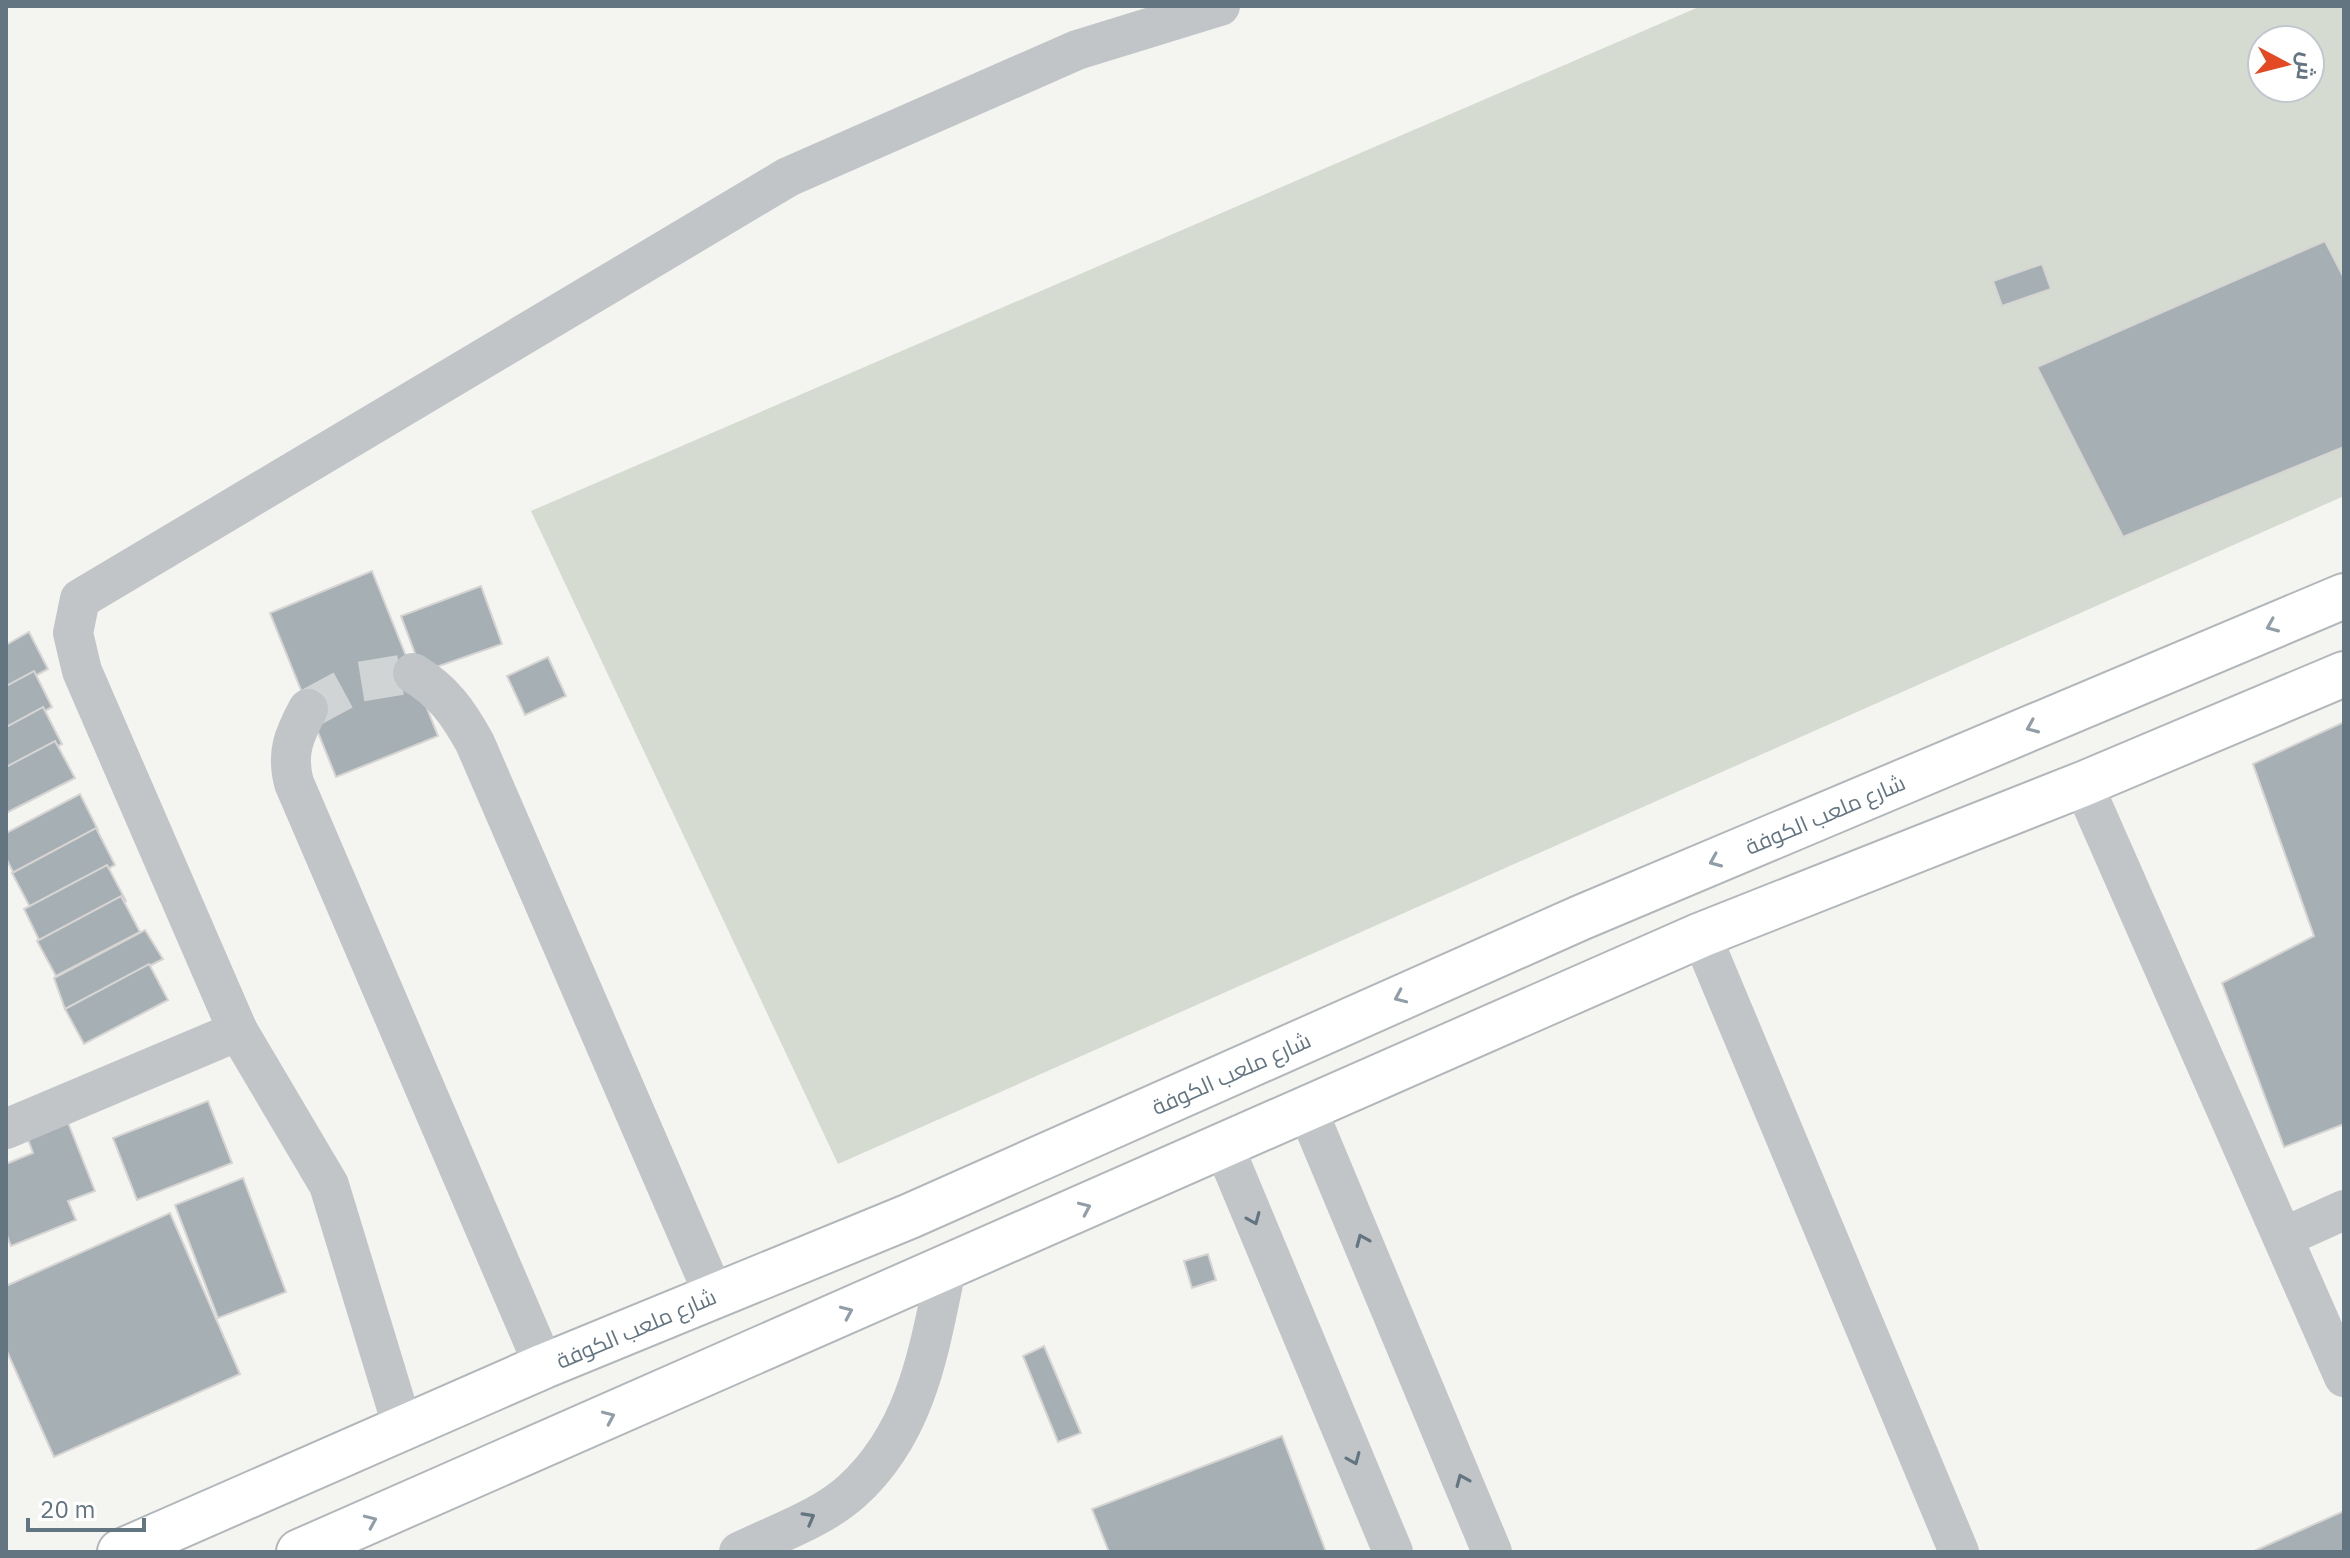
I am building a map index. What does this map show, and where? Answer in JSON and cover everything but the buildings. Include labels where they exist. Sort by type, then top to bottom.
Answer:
[{"type":"main road","name":"شارع ملعب الكوفة","points":[[120,1552],[544,1366],[910,1216],[1580,918],[2344,596]]},
{"type":"main road","points":[[299,1552],[1701,935],[2083,784],[2344,674]]},
{"type":"main road","points":[[1580,918],[1575,942],[1578,955],[1596,973],[1608,976]]},
{"type":"main road","points":[[1461,970],[1484,981],[1492,992],[1496,1004],[1489,1029]]},
{"type":"street","points":[[403,1428],[329,1185],[238,1031],[82,671],[73,633],[80,599],[788,177],[1077,50],[1220,6]]},
{"type":"street","points":[[413,673],[432,684],[453,704],[475,743],[714,1295]]},
{"type":"street","points":[[308,709],[292,738],[290,755],[294,783],[544,1366]]},
{"type":"street","points":[[2083,784],[2344,1377]]},
{"type":"street","points":[[1701,935],[1959,1552]]},
{"type":"street","points":[[6,1129],[238,1031]]},
{"type":"street","points":[[1307,1109],[1492,1552]]},
{"type":"street","points":[[1224,1147],[1393,1552]]},
{"type":"street","points":[[2284,1237],[2344,1210]]},
{"type":"street","points":[[739,1552],[809,1520],[840,1499],[885,1455],[915,1400],[926,1364],[946,1269]]},
{"type":"shaded area","points":[[1701,6],[2344,6],[2344,496],[838,1164],[531,511]]},
{"type":"tunnel","points":[[308,709],[358,682],[413,673]]}]
